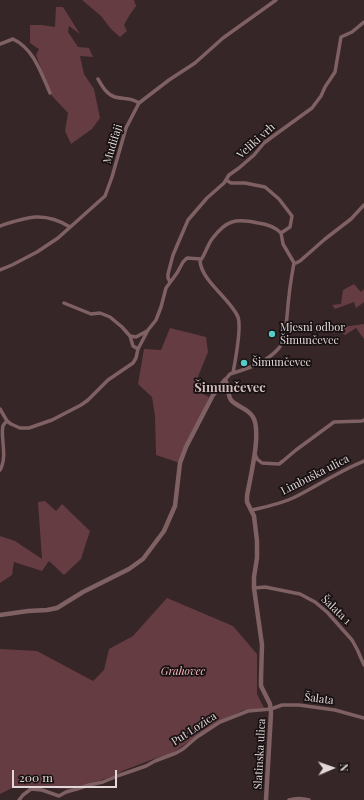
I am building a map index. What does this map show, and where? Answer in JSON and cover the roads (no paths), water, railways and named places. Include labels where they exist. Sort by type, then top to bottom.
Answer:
[{"type":"street","points":[[98,79],[103,88],[114,97],[133,99],[139,103],[169,80],[195,63],[223,38],[276,0]]},
{"type":"street","name":"Veliki vrh","points":[[170,282],[168,274],[173,255],[186,223],[206,198],[226,180],[229,175],[240,168],[268,140],[312,108],[335,72],[341,37],[352,32],[364,22]]},
{"type":"street","points":[[0,44],[13,39],[20,42],[36,61],[50,93]]},
{"type":"street","name":"Mudifaji","points":[[0,270],[36,252],[58,238],[105,196],[126,128],[139,103]]},
{"type":"street","points":[[226,180],[231,183],[245,183],[265,187],[280,199],[292,216],[290,227],[281,233]]},
{"type":"street","points":[[294,262],[296,263],[300,261],[324,239],[351,219],[364,205]]},
{"type":"street","points":[[0,226],[24,218],[38,216],[52,218],[70,227]]},
{"type":"street","points":[[0,615],[28,610],[47,610],[57,608],[83,592],[129,569],[143,559],[164,531],[175,506],[180,463],[186,447],[213,395],[230,374],[233,373],[258,364],[272,354],[281,344],[284,337],[294,262],[282,244],[281,233],[271,225],[245,220],[231,222],[223,228],[212,240],[200,261],[200,266],[206,276],[232,308],[238,318],[236,354],[233,373]]},
{"type":"street","points":[[0,409],[7,421],[11,424],[20,428],[29,428],[52,420],[88,400],[108,380],[133,364],[138,349],[148,330],[156,320],[161,307],[164,292],[170,282],[187,258],[201,259]]},
{"type":"street","points":[[64,303],[91,314],[100,313],[110,317],[130,336],[133,346],[138,349]]},
{"type":"street","points":[[130,336],[136,337],[148,330]]},
{"type":"street","points":[[225,380],[228,393],[232,401],[249,412],[253,417],[255,424],[255,454],[247,502],[254,516],[257,541],[254,588],[262,645],[261,679],[262,686],[271,709]]},
{"type":"street","points":[[252,470],[254,467],[262,464],[279,464],[334,422],[364,420]]},
{"type":"street","points":[[0,470],[3,465],[2,428],[7,421]]},
{"type":"street","points":[[255,454],[257,459],[262,464]]},
{"type":"street","name":"Limbuška ulica","points":[[252,510],[292,498],[331,476],[364,461]]},
{"type":"street","name":"Šalata 1","points":[[254,588],[265,587],[300,594],[315,602],[327,612],[352,640],[358,649],[364,665]]},
{"type":"street","name":"Šalata","points":[[271,709],[282,705],[299,705],[335,710],[364,718]]},
{"type":"street","name":"Put Lozica","points":[[58,796],[82,787],[103,782],[176,753],[220,722],[244,712],[271,709]]},
{"type":"street","name":"Slatinska ulica","points":[[266,800],[271,709]]},
{"type":"street","points":[[19,800],[31,789],[42,790],[58,796],[62,800]]},
{"type":"street","points":[[289,800],[309,800]]},
{"type":"place","name":"Mjesni odbor Šimunčevec","points":[[272,334]]},
{"type":"place","name":"Šimunčevec","points":[[244,363]]},
{"type":"district","name":"Šimunčevec","points":[[230,388]]},
{"type":"park label","name":"Grahovec","points":[[183,672]]}]
